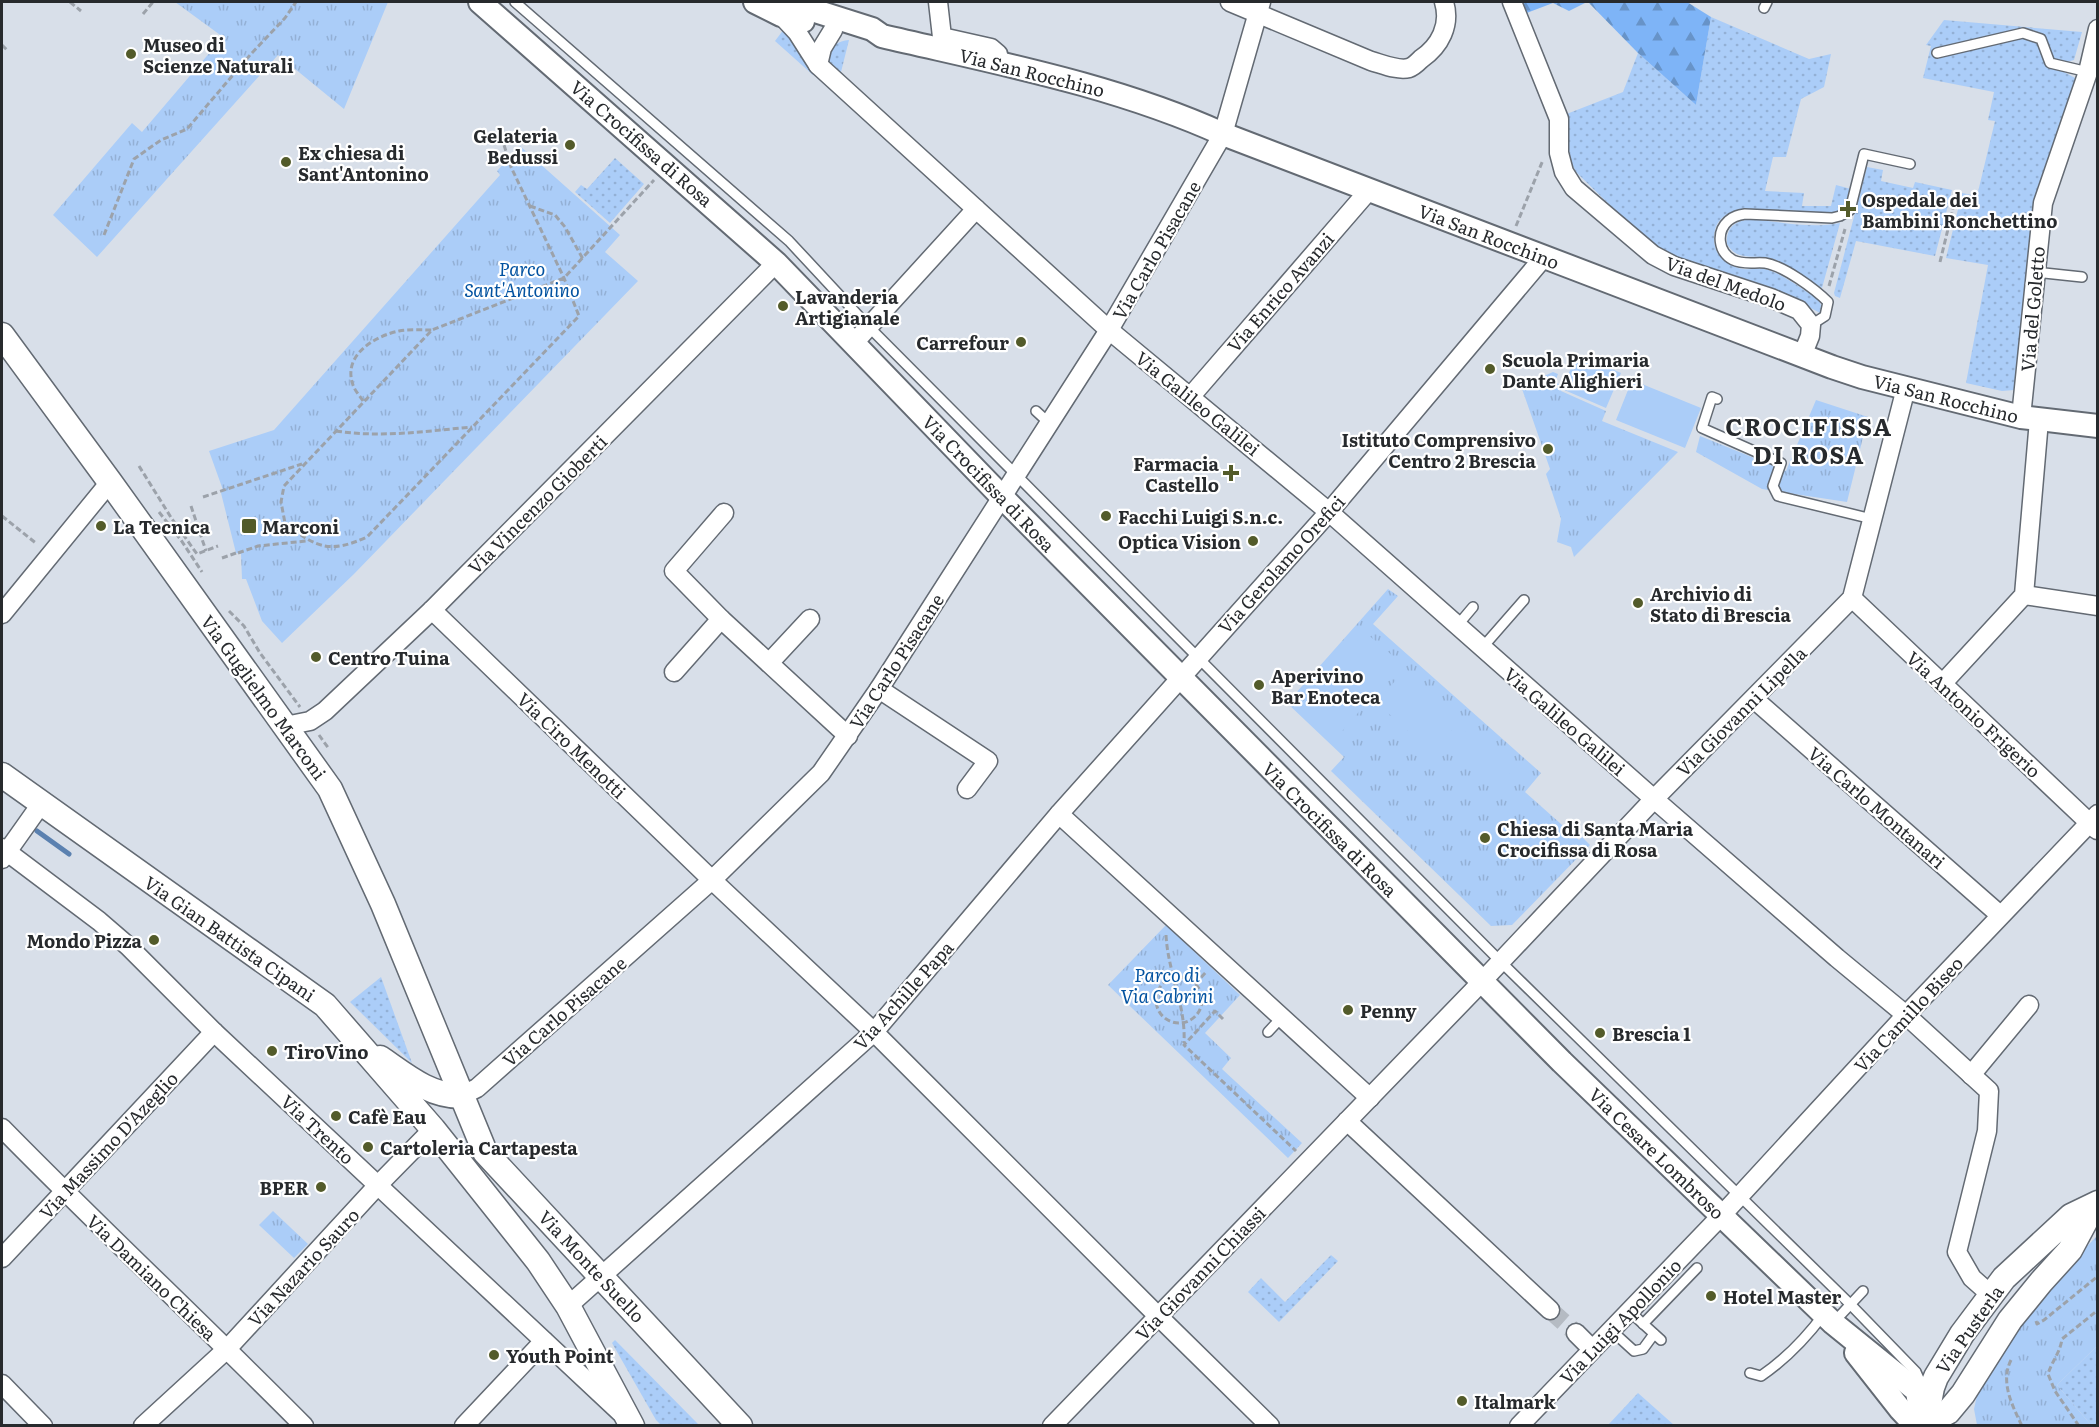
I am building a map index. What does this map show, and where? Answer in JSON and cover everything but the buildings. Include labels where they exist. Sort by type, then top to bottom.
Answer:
[{"type":"main road","name":"Via Guglielmo Marconi","points":[[2,336],[110,482],[330,789],[383,904],[461,1096]]},
{"type":"main road","name":"Via Gian Battista Cipani","points":[[2,775],[325,1005],[433,1130]]},
{"type":"main road","points":[[356,1041],[423,1087],[448,1096],[461,1096]]},
{"type":"main road","name":"Via Monte Suello","points":[[461,1096],[485,1152],[740,1425]]},
{"type":"main road","points":[[433,1130],[441,1126],[485,1152]]},
{"type":"main road","name":"Via Monte Suello","points":[[433,1130],[538,1261],[583,1333]]},
{"type":"main road","name":"Via Pusterla","points":[[1931,1419],[1931,1387],[1942,1366],[1990,1294],[2004,1278],[2071,1216],[2095,1205]]},
{"type":"main road","name":"Via Pusterla","points":[[1931,1419],[1962,1394],[2010,1320],[2070,1250],[2095,1205]]},
{"type":"main road","name":"Via Trento","points":[[583,1333],[629,1422]]},
{"type":"street","name":"Via Crocifissa di Rosa","points":[[480,2],[667,165],[688,191],[776,263],[1002,497],[1481,982]]},
{"type":"street","name":"Via San Rocchino","points":[[755,2],[872,29],[882,36],[1102,90],[1184,116],[1223,134],[1862,377],[2030,418],[2097,426]]},
{"type":"street","points":[[939,2],[942,38],[991,48],[998,54],[996,63]]},
{"type":"street","points":[[1230,2],[1259,7],[1371,61],[1392,67],[1409,68],[1433,51],[1444,31],[1447,9],[1444,2]]},
{"type":"street","name":"Via del Medolo","points":[[1512,2],[1559,119],[1558,153],[1564,172],[1574,189],[1653,255],[1674,266],[1790,306],[1799,310],[1811,325]]},
{"type":"street","name":"Via Carlo Pisacane","points":[[461,1096],[477,1088],[712,880],[821,773],[879,689],[1002,497],[1016,474],[1043,417],[1109,330],[1223,134],[1259,7]]},
{"type":"street","name":"Via San Rocchino","points":[[784,8],[833,30],[869,38],[882,36]]},
{"type":"street","name":"Via Galileo Galilei","points":[[784,8],[818,65],[976,209],[1007,244],[1329,512],[1654,799],[1906,1015],[1989,1092],[1987,1131],[1957,1252],[1972,1278],[1990,1294]]},
{"type":"street","name":"Via del Goletto","points":[[2024,595],[2035,272],[2043,203],[2093,72],[2097,29]]},
{"type":"street","points":[[818,65],[822,48],[833,30]]},
{"type":"street","name":"Via Enrico Avanzi","points":[[1191,396],[1370,189]]},
{"type":"street","points":[[853,344],[976,209]]},
{"type":"street","name":"Via Gerolamo Orefici","points":[[1180,677],[1329,512],[1544,257]]},
{"type":"street","name":"Via Vincenzo Gioberti","points":[[285,726],[310,721],[325,711],[432,610],[776,263]]},
{"type":"street","points":[[1802,356],[1810,336],[1811,325]]},
{"type":"street","name":"Via Giovanni Lipella","points":[[1481,982],[1654,799],[1852,598],[1906,388]]},
{"type":"street","points":[[2,614],[110,482]]},
{"type":"street","points":[[724,513],[674,571],[720,619],[848,736]]},
{"type":"street","points":[[1942,684],[2024,595],[2097,606]]},
{"type":"street","name":"Via Antonio Frigerio","points":[[1852,598],[1942,684],[2095,823]]},
{"type":"street","name":"Via Ciro Menotti","points":[[432,610],[712,880],[874,1032],[1270,1425]]},
{"type":"street","points":[[674,672],[720,619]]},
{"type":"street","points":[[769,663],[810,620]]},
{"type":"street","name":"Via Achille Papa","points":[[568,1306],[874,1032],[1059,814],[1180,677]]},
{"type":"street","points":[[879,689],[988,761],[968,789]]},
{"type":"street","name":"Via Carlo Montanari","points":[[1754,699],[2000,915]]},
{"type":"street","points":[[3,853],[41,804]]},
{"type":"street","points":[[1059,814],[1370,1098]]},
{"type":"street","name":"Via Camillo Biseo","points":[[1721,1216],[2000,915],[2095,823]]},
{"type":"street","name":"Via Trento","points":[[3,853],[99,921],[128,946],[214,1032],[629,1422]]},
{"type":"street","name":"Via Giovanni Chiassi","points":[[1052,1425],[1481,982]]},
{"type":"street","name":"Via Cesare Lombroso","points":[[1481,982],[1829,1319],[1900,1408],[1931,1419]]},
{"type":"street","points":[[1971,1075],[2029,1005]]},
{"type":"street","name":"Via Massimo D'Azeglio","points":[[2,1258],[214,1032]]},
{"type":"street","points":[[1347,1121],[1550,1310]]},
{"type":"street","name":"Via Damiano Chiesa","points":[[2,1128],[304,1425]]},
{"type":"street","name":"Via Nazario Sauro","points":[[143,1425],[228,1349],[378,1185],[433,1130]]},
{"type":"street","name":"Via Luigi Apollonio","points":[[1519,1425],[1721,1216]]},
{"type":"street","points":[[1576,1334],[1592,1349]]},
{"type":"street","points":[[464,1425],[544,1341]]},
{"type":"street","points":[[2,1384],[43,1425]]},
{"type":"lane","points":[[515,2],[789,241],[869,327],[1197,658],[1916,1372],[1931,1419]]},
{"type":"lane","points":[[1937,53],[2023,33],[2041,39],[2050,63],[2093,72]]},
{"type":"lane","points":[[1837,309],[1817,291],[1775,266],[1733,260],[1721,247],[1720,238],[1726,222],[1745,214],[1832,218],[1840,216],[1850,210],[1864,154],[1910,164]]},
{"type":"lane","points":[[2035,272],[2082,277]]},
{"type":"lane","points":[[1811,325],[1825,316],[1828,302]]},
{"type":"lane","points":[[1717,399],[1712,397],[1702,428],[1781,463],[1773,486],[1778,496],[1872,519]]},
{"type":"lane","points":[[1482,648],[1524,600]]},
{"type":"lane","points":[[1456,626],[1473,607]]},
{"type":"lane","points":[[1268,1032],[1282,1017]]},
{"type":"lane","points":[[1643,1324],[1697,1268]]},
{"type":"lane","points":[[1750,1373],[1761,1376],[1780,1363],[1811,1332],[1850,1304],[1863,1291]]},
{"type":"lane","points":[[1611,1330],[1634,1351],[1642,1349],[1658,1337],[1629,1311]]},
{"type":"path","points":[[70,2],[81,11]]},
{"type":"path","points":[[143,14],[153,2]]},
{"type":"path","points":[[104,235],[134,159],[160,140],[187,129],[285,18],[296,2]]},
{"type":"path","points":[[2,45],[7,50]]},
{"type":"path","points":[[432,330],[284,486],[281,502],[285,523],[308,540],[324,546],[346,546],[367,537],[579,316],[564,278],[511,168],[504,145]]},
{"type":"path","points":[[1509,244],[1547,150]]},
{"type":"path","points":[[363,402],[352,384],[352,369],[359,352],[370,341],[401,330],[432,330],[564,278],[667,165]]},
{"type":"path","points":[[1940,262],[1957,192]]},
{"type":"path","points":[[530,206],[555,214],[583,259]]},
{"type":"path","points":[[1828,302],[1828,290],[1850,210]]},
{"type":"path","points":[[336,431],[352,434],[396,434],[474,426]]},
{"type":"path","points":[[203,497],[304,463]]},
{"type":"path","points":[[140,466],[172,519],[197,554],[218,546]]},
{"type":"path","points":[[191,506],[206,551]]},
{"type":"path","points":[[2,516],[50,555]]},
{"type":"path","points":[[222,558],[258,546],[308,540]]},
{"type":"path","points":[[1167,912],[1168,958],[1185,1022],[1184,1045],[1308,1162]]},
{"type":"path","points":[[1173,978],[1189,979],[1200,990],[1202,998],[1198,1013],[1185,1022],[1170,1021],[1164,1018],[1157,1006],[1157,993],[1173,978]]},
{"type":"path","points":[[1184,1045],[1215,1011],[1223,1019]]},
{"type":"path","points":[[2030,1330],[2097,1276]]},
{"type":"path","points":[[2079,1425],[2055,1391],[2048,1374],[2052,1360],[2060,1352],[2062,1340],[2097,1310]]},
{"type":"path","points":[[2036,1315],[2037,1324]]},
{"type":"path","points":[[2013,1355],[2005,1376],[2012,1406],[2022,1425]]},
{"type":"green space","points":[[175,2],[388,2],[344,109],[278,55],[97,257],[53,215],[132,123],[142,132],[223,37]]},
{"type":"green space","points":[[1517,2],[1587,2],[1569,11],[1553,3],[1521,15]]},
{"type":"green space","points":[[1588,2],[1687,2],[1711,17],[1696,105],[1638,53]]},
{"type":"green space","points":[[1711,17],[1809,59],[1831,54],[1824,87],[1801,99],[1786,157],[1773,157],[1765,191],[1804,193],[1802,206],[1831,206],[1836,185],[1851,189],[1844,209],[1823,214],[1809,214],[1743,209],[1729,213],[1722,218],[1717,225],[1714,237],[1716,250],[1724,261],[1743,269],[1768,270],[1783,277],[1818,299],[1821,305],[1820,313],[1790,297],[1683,261],[1669,254],[1620,215],[1576,172],[1571,162],[1564,115],[1623,92],[1638,53],[1696,105]]},
{"type":"green space","points":[[1944,20],[2082,32],[2074,60],[2067,62],[2064,72],[2077,79],[2034,200],[2014,390],[2002,391],[1966,383],[1988,265],[1946,258],[1962,193],[1977,196],[1995,121],[1988,120],[1994,92],[1923,78],[1931,46],[1926,45]]},
{"type":"green space","points":[[784,29],[816,73],[813,75],[775,41]]},
{"type":"green space","points":[[849,40],[841,72],[830,62],[829,52],[841,41]]},
{"type":"green space","name":"Parco Sant'Antonino","points":[[520,146],[620,235],[605,252],[638,281],[354,574],[282,643],[262,621],[246,579],[242,579],[241,554],[236,553],[221,493],[223,490],[209,451],[274,430],[500,175],[497,171]]},
{"type":"green space","points":[[615,158],[644,184],[610,223],[575,192],[581,185],[587,189]]},
{"type":"green space","points":[[1867,167],[1883,170],[1881,181],[1913,188],[1915,182],[1952,190],[1935,256],[1856,241],[1840,298],[1834,293]]},
{"type":"green space","points":[[1752,219],[1807,225],[1840,223],[1822,288],[1775,260],[1735,253],[1727,244],[1730,229],[1741,221]]},
{"type":"green space","points":[[1577,354],[1621,373],[1606,408],[1562,389]]},
{"type":"green space","points":[[1553,372],[1558,374],[1555,382],[1563,386],[1561,391],[1606,411],[1602,421],[1678,452],[1574,557],[1571,547],[1557,542],[1561,519],[1546,474],[1550,469],[1521,386]]},
{"type":"green space","points":[[1632,380],[1701,408],[1685,448],[1616,420]]},
{"type":"green space","points":[[1816,400],[1868,417],[1847,502],[1762,489],[1696,452],[1700,436],[1786,471]]},
{"type":"green space","points":[[1388,589],[1398,596],[1373,624],[1541,773],[1525,792],[1579,840],[1582,837],[1590,845],[1512,925],[1491,926],[1331,771],[1344,757],[1287,703]]},
{"type":"green space","points":[[1365,632],[1401,663],[1338,736],[1302,703]]},
{"type":"green space","points":[[1406,669],[1462,719],[1432,753],[1376,702]]},
{"type":"green space","points":[[1470,726],[1515,767],[1498,787],[1453,747]]},
{"type":"green space","name":"Parco di Via Cabrini","points":[[1166,925],[1240,995],[1205,1033],[1231,1058],[1222,1069],[1302,1143],[1288,1158],[1108,985]]},
{"type":"green space","points":[[381,977],[412,1063],[350,1002]]},
{"type":"green space","points":[[273,1211],[308,1244],[294,1258],[259,1225]]},
{"type":"green space","points":[[2097,1236],[2097,1346],[2057,1385],[2091,1425],[1977,1425],[1974,1409],[1978,1391],[1997,1356],[2047,1287]]},
{"type":"green space","points":[[1331,1255],[1338,1261],[1279,1322],[1248,1292],[1261,1278],[1285,1302]]},
{"type":"green space","points":[[615,1340],[699,1425],[661,1425],[656,1420],[612,1343]]},
{"type":"green space","points":[[2097,1346],[2097,1425],[2091,1425],[2057,1385]]},
{"type":"green space","points":[[1638,1393],[1674,1425],[1608,1425]]},
{"type":"waterway","points":[[37,831],[69,854]]},
{"type":"tunnel","points":[[1550,1310],[1576,1333]]},
{"type":"place","name":"Museo di Scienze Naturali","points":[[131,54]]},
{"type":"place","name":"Gelateria Bedussi","points":[[570,145]]},
{"type":"place","name":"Ex chiesa di Sant'Antonino","points":[[286,162]]},
{"type":"place","name":"Ospedale dei Bambini Ronchettino","points":[[1848,209]]},
{"type":"place","name":"Lavanderia Artigianale","points":[[783,306]]},
{"type":"place","name":"Carrefour","points":[[1021,342]]},
{"type":"place","name":"Scuola Primaria Dante Alighieri","points":[[1490,369]]},
{"type":"place","name":"Istituto Comprensivo Centro 2 Brescia","points":[[1548,449]]},
{"type":"place","name":"Farmacia Castello","points":[[1231,473]]},
{"type":"place","name":"Facchi Luigi S.n.c.","points":[[1106,516]]},
{"type":"place","name":"La Tecnica","points":[[101,526]]},
{"type":"place","name":"Marconi","points":[[249,526]]},
{"type":"place","name":"Optica Vision","points":[[1253,541]]},
{"type":"place","name":"Archivio di Stato di Brescia","points":[[1638,603]]},
{"type":"place","name":"Centro Tuina","points":[[316,657]]},
{"type":"place","name":"Aperivino Bar Enoteca","points":[[1259,685]]},
{"type":"place","name":"Chiesa di Santa Maria Crocifissa di Rosa","points":[[1485,838]]},
{"type":"place","name":"Mondo Pizza","points":[[154,940]]},
{"type":"place","name":"Penny","points":[[1348,1010]]},
{"type":"place","name":"Brescia 1","points":[[1600,1033]]},
{"type":"place","name":"TiroVino","points":[[272,1051]]},
{"type":"place","name":"Cafè Eau","points":[[336,1116]]},
{"type":"place","name":"Cartoleria Cartapesta","points":[[368,1147]]},
{"type":"place","name":"BPER","points":[[321,1187]]},
{"type":"place","name":"Hotel Master","points":[[1711,1296]]},
{"type":"place","name":"Youth Point","points":[[494,1355]]},
{"type":"place","name":"Italmark","points":[[1462,1401]]},
{"type":"district","name":"CROCIFISSA DI ROSA","points":[[1809,439]]}]
